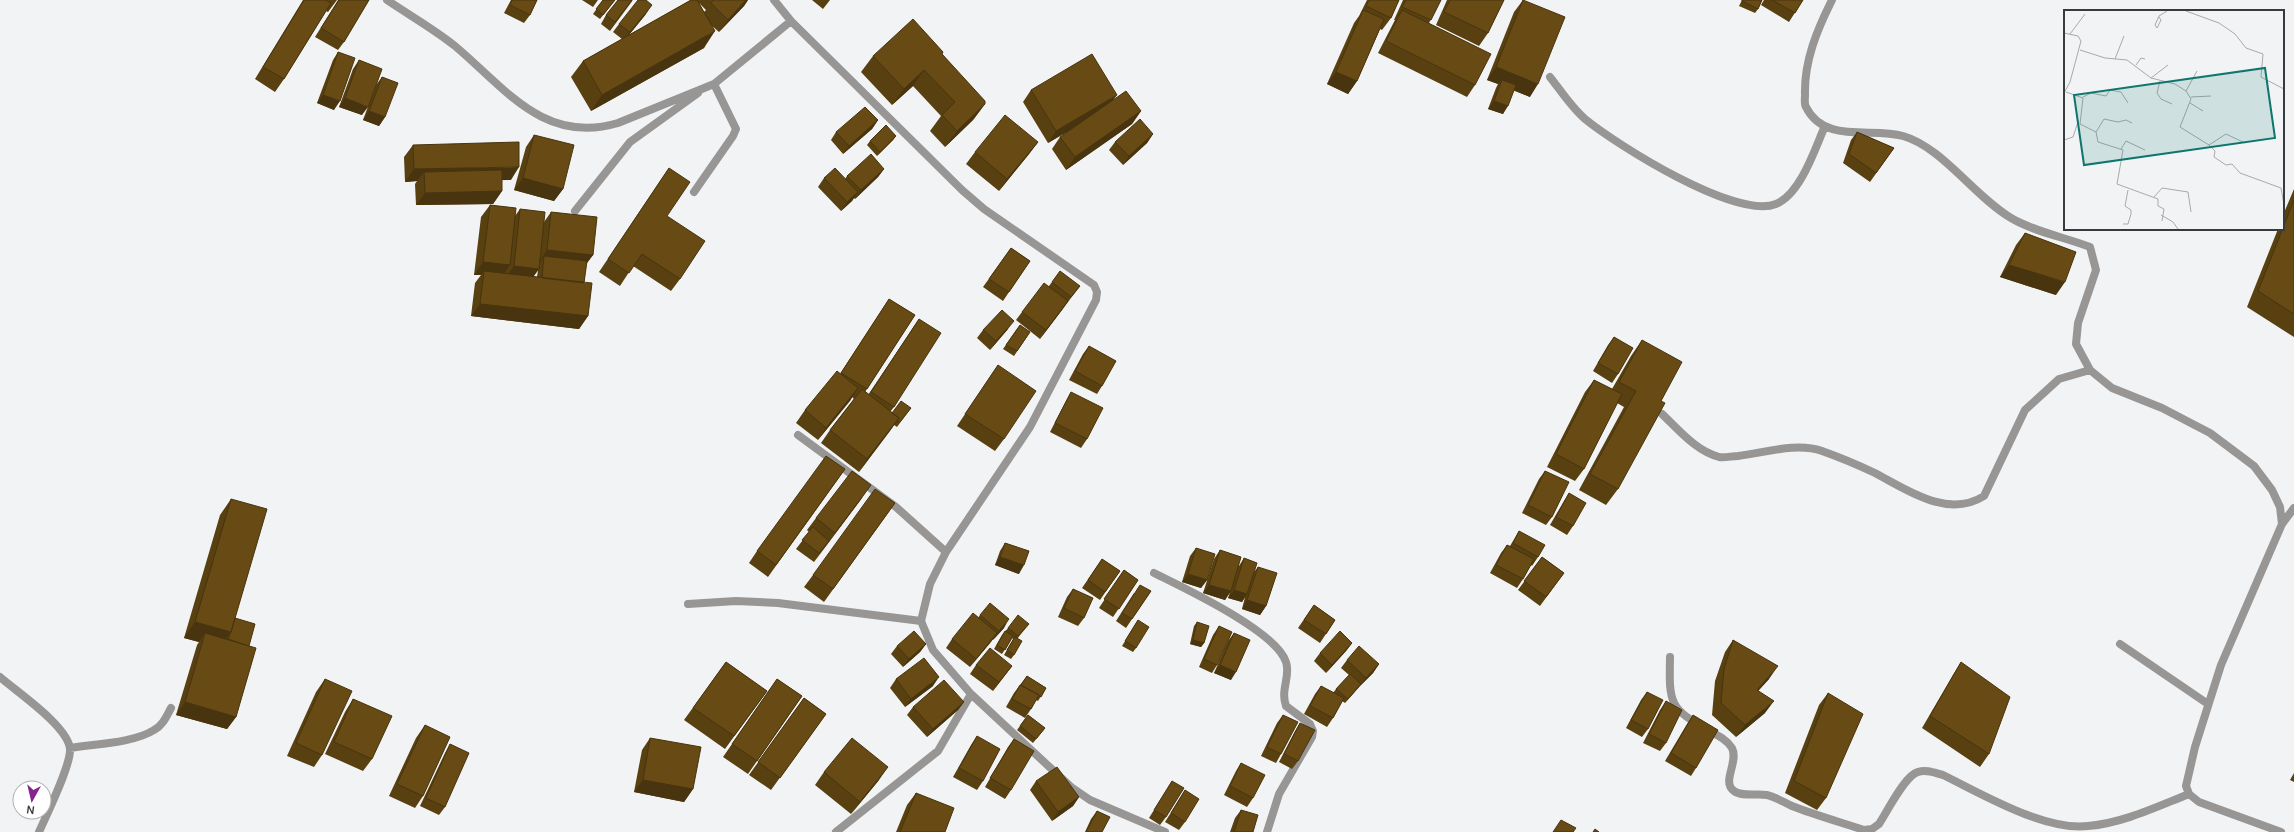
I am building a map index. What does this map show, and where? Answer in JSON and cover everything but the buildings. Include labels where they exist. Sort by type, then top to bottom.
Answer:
[{"type":"street","points":[[387,0],[454,46],[516,102],[537,116],[573,128],[604,127],[714,84],[791,21]]},
{"type":"street","points":[[774,0],[791,21],[984,209],[1094,285],[1097,292],[1096,300],[1030,427],[946,552],[930,584],[921,621],[933,650],[971,694],[1071,787],[1090,800],[1165,832]]},
{"type":"street","points":[[1832,0],[1810,52],[1804,78],[1805,106],[1813,117],[1825,126],[1856,134],[1874,132],[1902,136],[1925,145],[1972,188],[2010,217],[2033,229],[2090,247],[2096,270],[2078,323],[2076,344],[2090,370],[2112,388],[2162,408],[2210,433],[2254,466],[2272,490],[2280,507],[2282,524]]},
{"type":"street","points":[[1550,77],[1584,118],[1626,150],[1680,179],[1722,197],[1761,206],[1776,204],[1786,198],[1797,185],[1825,126]]},
{"type":"street","points":[[694,192],[734,136],[736,129],[714,84]]},
{"type":"street","points":[[575,211],[630,142],[703,89]]},
{"type":"street","points":[[1662,414],[1693,444],[1720,457],[1794,448],[1820,450],[1875,473],[1900,488],[1936,501],[1961,504],[1973,503],[1984,496],[2025,410],[2059,378],[2090,370]]},
{"type":"street","points":[[798,435],[896,507],[946,552]]},
{"type":"street","points":[[2281,832],[2199,802],[2189,794],[2186,786],[2187,774],[2221,665],[2282,524],[2294,508]]},
{"type":"street","points":[[1154,573],[1217,606],[1253,628],[1283,654],[1287,663],[1287,673],[1283,691],[1286,706],[1310,724],[1313,731],[1308,744],[1279,794],[1267,832]]},
{"type":"street","points":[[688,604],[736,601],[778,602],[921,621]]},
{"type":"street","points":[[2120,644],[2208,704]]},
{"type":"street","points":[[1670,657],[1670,686],[1673,704],[1684,716],[1724,740],[1732,748],[1735,761],[1729,779],[1729,786],[1733,791],[1738,794],[1767,795],[1791,806],[1864,830],[1872,829],[1879,824],[1908,778],[1918,772],[1930,771],[1943,775],[2037,819],[2057,824],[2087,827],[2124,819],[2189,794]]},
{"type":"street","points":[[0,677],[53,722],[68,739],[70,748],[67,766],[39,832]]},
{"type":"street","points":[[836,832],[938,751],[971,694]]},
{"type":"street","points":[[70,748],[140,736],[154,730],[163,723],[171,708]]}]
